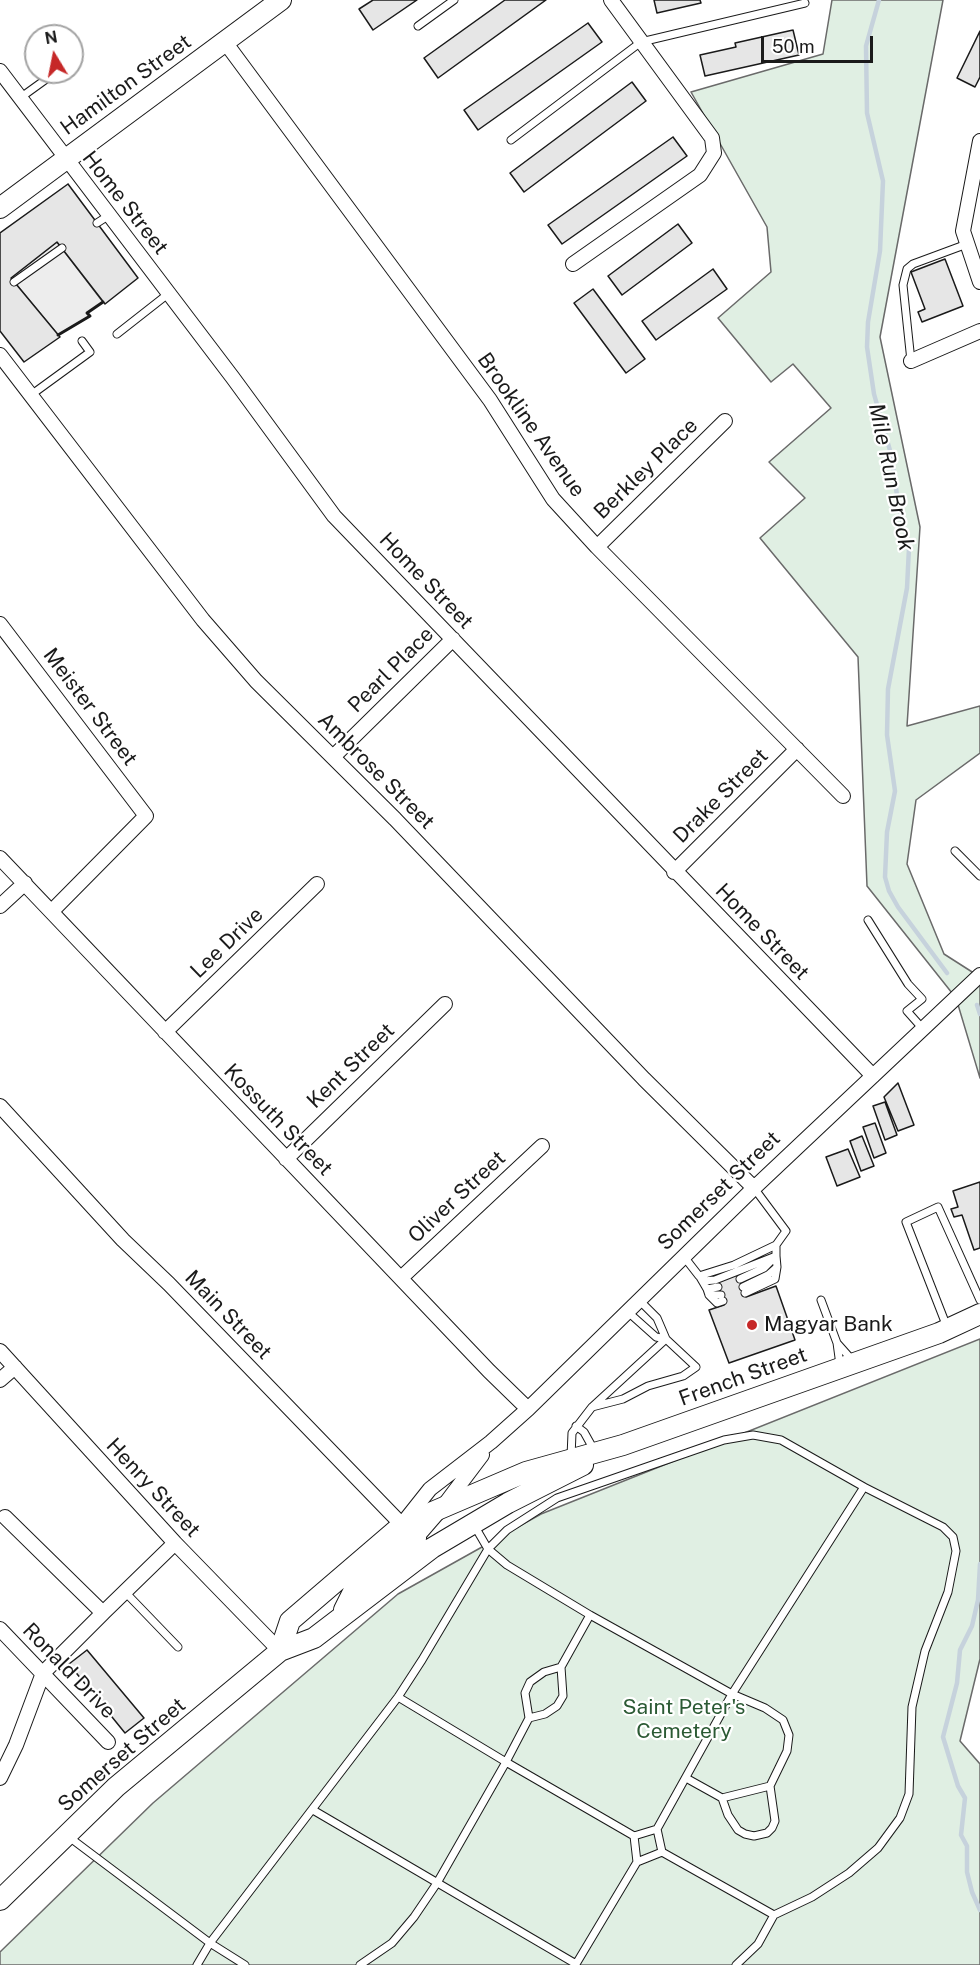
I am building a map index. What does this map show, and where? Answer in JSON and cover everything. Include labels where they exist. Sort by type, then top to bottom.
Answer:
[{"type":"main road","name":"Hamilton Street","points":[[0,208],[281,0]]},
{"type":"main road","name":"French Street","points":[[415,1538],[442,1508],[526,1472],[623,1445],[948,1329],[980,1314]]},
{"type":"main road","name":"French Street","points":[[415,1538],[473,1524],[508,1503],[623,1445]]},
{"type":"main road","name":"Somerset Street","points":[[0,1900],[116,1788],[280,1651],[314,1638],[342,1616],[415,1538]]},
{"type":"main road","name":"Somerset Street","points":[[280,1651],[290,1621],[415,1538]]},
{"type":"street","points":[[573,264],[700,175],[714,153],[712,138],[611,0]]},
{"type":"street","name":"Brookline Avenue","points":[[225,42],[490,400],[553,499],[597,547],[843,796]]},
{"type":"street","name":"Home Street","points":[[0,72],[65,159],[102,219],[168,294],[334,516],[674,872],[873,1076]]},
{"type":"street","points":[[980,141],[976,181],[963,231],[980,282]]},
{"type":"street","points":[[912,361],[980,331]]},
{"type":"street","name":"Ambrose Street","points":[[0,356],[203,620],[256,681],[333,757],[644,1079],[754,1188]]},
{"type":"street","name":"Berkley Place","points":[[597,547],[725,421]]},
{"type":"street","name":"Meister Street","points":[[0,624],[146,816],[52,911]]},
{"type":"street","name":"Pearl Place","points":[[333,757],[453,639]]},
{"type":"street","name":"Drake Street","points":[[674,872],[797,749]]},
{"type":"street","name":"Kossuth Street","points":[[0,858],[528,1409]]},
{"type":"street","points":[[0,906],[25,883]]},
{"type":"street","name":"Lee Drive","points":[[165,1032],[317,884]]},
{"type":"street","name":"Somerset Street","points":[[415,1538],[430,1489],[491,1442],[528,1409],[685,1258],[754,1188],[980,975]]},
{"type":"street","name":"Kent Street","points":[[286,1159],[445,1004]]},
{"type":"street","name":"Main Street","points":[[0,1106],[123,1240],[169,1284],[415,1538]]},
{"type":"street","name":"Oliver Street","points":[[401,1278],[542,1146]]},
{"type":"street","name":"Henry Street","points":[[0,1351],[175,1543],[280,1651]]},
{"type":"street","points":[[0,1380],[15,1367]]},
{"type":"street","name":"Somerset Street","points":[[442,1508],[491,1442]]},
{"type":"street","points":[[5,1517],[103,1613]]},
{"type":"street","points":[[0,1778],[16,1745],[43,1673],[175,1543]]},
{"type":"street","name":"Ronald Drive","points":[[0,1629],[108,1742]]},
{"type":"lane","points":[[418,26],[453,0]]},
{"type":"lane","points":[[511,140],[641,42],[805,3]]},
{"type":"lane","points":[[20,98],[39,84]]},
{"type":"lane","points":[[912,361],[903,285],[907,269],[913,264],[967,244]]},
{"type":"lane","points":[[14,282],[62,248]]},
{"type":"lane","points":[[117,334],[168,294]]},
{"type":"lane","points":[[30,395],[90,352],[82,341]]},
{"type":"lane","points":[[955,851],[980,876]]},
{"type":"lane","points":[[868,920],[908,984],[922,999],[908,1011],[923,1029]]},
{"type":"lane","points":[[701,1278],[776,1245],[786,1231],[754,1188]]},
{"type":"lane","points":[[948,1329],[906,1222],[938,1207],[980,1300]]},
{"type":"lane","points":[[776,1245],[777,1267],[768,1275],[742,1286],[776,1256]]},
{"type":"lane","points":[[701,1278],[715,1280],[776,1256]]},
{"type":"lane","points":[[685,1258],[701,1278],[708,1292],[717,1303],[720,1294],[708,1292]]},
{"type":"lane","points":[[639,1300],[657,1318],[666,1340]]},
{"type":"lane","points":[[821,1300],[847,1365]]},
{"type":"lane","points":[[592,1407],[623,1399],[648,1386],[683,1376],[696,1367],[666,1340],[656,1337],[628,1312]]},
{"type":"lane","points":[[571,1460],[572,1433],[576,1426],[592,1407],[666,1340]]},
{"type":"lane","points":[[837,1343],[847,1365]]},
{"type":"lane","points":[[576,1426],[584,1432],[595,1453]]},
{"type":"lane","points":[[197,1965],[210,1943],[398,1697],[488,1549],[507,1530],[557,1498],[739,1437],[753,1435],[781,1440],[864,1487],[943,1527],[953,1537],[956,1551],[948,1592],[925,1651],[912,1707],[909,1794],[900,1818],[878,1848],[849,1873],[822,1891],[774,1916],[758,1944],[736,1965]]},
{"type":"lane","points":[[774,1916],[662,1852],[657,1829],[732,1694],[864,1487]]},
{"type":"lane","points":[[473,1524],[488,1549],[507,1565],[590,1615],[732,1694],[765,1708],[783,1720],[789,1735],[787,1751],[770,1786],[775,1821],[767,1833],[754,1836],[738,1830],[723,1798],[686,1778]]},
{"type":"lane","points":[[125,1592],[178,1647]]},
{"type":"lane","points":[[529,1718],[545,1714],[557,1706],[563,1696],[561,1667],[590,1615]]},
{"type":"lane","points":[[360,1965],[392,1943],[414,1917],[437,1883],[529,1718],[525,1693],[530,1682],[544,1672],[561,1667]]},
{"type":"lane","points":[[398,1697],[634,1836],[657,1829]]},
{"type":"lane","points":[[723,1798],[770,1786]]},
{"type":"lane","points":[[313,1810],[577,1965],[638,1862],[662,1852]]},
{"type":"lane","points":[[67,1835],[210,1943],[245,1965]]},
{"type":"lane","points":[[634,1836],[638,1862]]},
{"type":"green space","points":[[832,0],[943,0],[880,337],[920,527],[907,726],[980,706],[980,753],[916,800],[907,864],[944,954],[980,977],[980,1078],[956,998],[867,886],[858,657],[760,538],[805,498],[769,462],[831,408],[793,364],[771,382],[718,318],[771,272],[767,227],[691,92],[823,54]]},
{"type":"green space","name":"Saint Peter's Cemetery","points":[[980,1339],[980,1659],[960,1741],[980,1764],[980,1965],[0,1965],[0,1952],[153,1803],[398,1594],[541,1514]]},
{"type":"shaded area","points":[[57,242],[103,302],[87,313],[90,316],[58,335],[11,278]]},
{"type":"building","points":[[373,0],[417,0],[373,30],[359,9]]},
{"type":"building","points":[[505,0],[546,0],[438,78],[424,58]]},
{"type":"building","points":[[654,0],[700,0],[701,3],[657,13]]},
{"type":"building","points":[[588,23],[602,42],[478,130],[464,110]]},
{"type":"building","points":[[793,30],[799,55],[705,76],[700,55],[736,47],[735,43]]},
{"type":"building","points":[[980,31],[980,77],[975,87],[957,78]]},
{"type":"building","points":[[632,82],[646,101],[524,192],[510,173]]},
{"type":"building","points":[[673,137],[687,156],[562,244],[548,225]]},
{"type":"building","points":[[68,184],[138,278],[105,304],[57,242],[11,278],[60,337],[24,362],[0,331],[0,233]]},
{"type":"building","points":[[678,224],[692,243],[622,295],[608,276]]},
{"type":"building","points":[[945,259],[963,306],[922,322],[918,312],[925,309],[911,272]]},
{"type":"building","points":[[713,269],[727,289],[656,340],[642,321]]},
{"type":"building","points":[[593,289],[645,359],[626,373],[574,303]]},
{"type":"building","points":[[898,1083],[914,1125],[898,1131],[884,1097]]},
{"type":"building","points":[[885,1102],[897,1135],[885,1140],[873,1106]]},
{"type":"building","points":[[875,1123],[886,1153],[874,1158],[863,1127]]},
{"type":"building","points":[[862,1136],[874,1166],[861,1171],[850,1141]]},
{"type":"building","points":[[848,1149],[860,1177],[837,1186],[826,1157]]},
{"type":"building","points":[[980,1182],[980,1248],[974,1250],[962,1215],[954,1217],[951,1209],[958,1207],[953,1191]]},
{"type":"building","name":"Magyar Bank","points":[[737,1272],[746,1297],[776,1286],[795,1340],[729,1363],[709,1310],[724,1305],[715,1280]]},
{"type":"building","points":[[87,1650],[144,1718],[125,1733],[69,1664]]},
{"type":"waterway","name":"Mile Run Brook","points":[[879,0],[866,46],[867,113],[883,181],[880,251],[868,322],[867,347],[874,394],[891,454],[898,502],[909,548],[907,588],[888,689],[887,735],[895,791],[887,832],[885,877],[889,891],[898,907],[947,973]]},
{"type":"waterway","name":"Mile Run Brook","points":[[977,1005],[980,1014]]},
{"type":"waterway","name":"Mile Run Brook","points":[[980,1564],[978,1600],[972,1626],[960,1650],[957,1683],[943,1737],[958,1786],[965,1798],[961,1835],[967,1846],[967,1872],[972,1892],[980,1910]]},
{"type":"wall","points":[[58,335],[90,316],[87,313],[103,302]]},
{"type":"place","name":"Magyar Bank","points":[[752,1325]]}]
